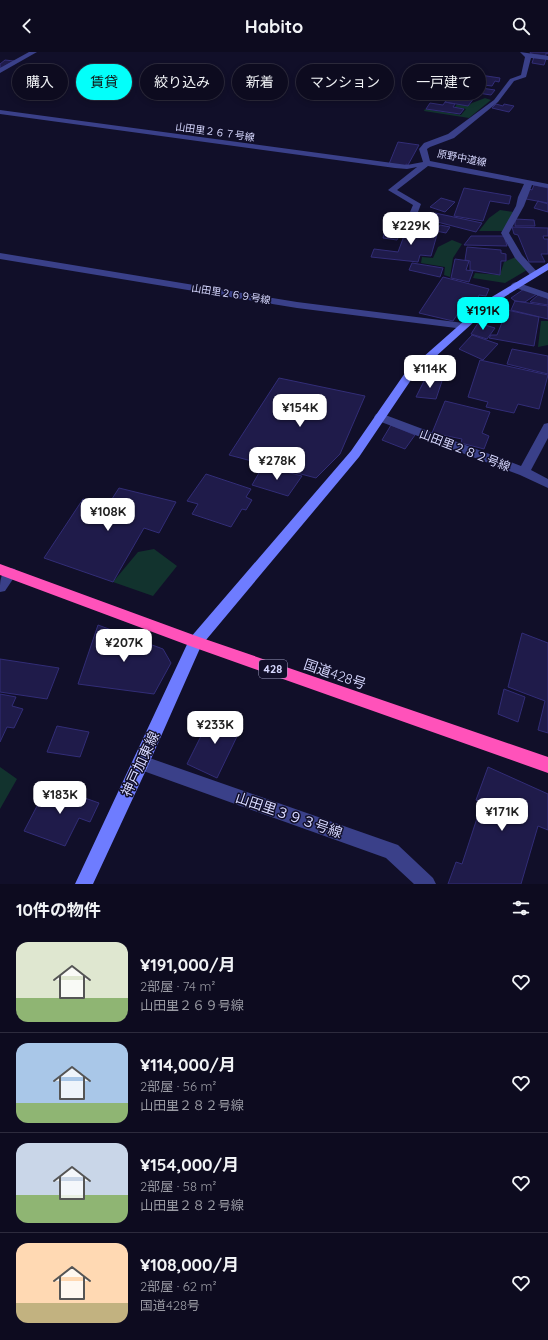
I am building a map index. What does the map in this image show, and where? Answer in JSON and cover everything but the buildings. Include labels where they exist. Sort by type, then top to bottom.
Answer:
[{"type":"highway","name":"国道428号","points":[[5,571],[195,642],[548,765]]},
{"type":"street","points":[[0,71],[34,52]]},
{"type":"street","points":[[526,54],[548,58]]},
{"type":"street","name":"原野中道線","points":[[526,54],[524,76],[512,80],[496,100],[451,136],[427,145],[424,149],[427,163],[548,186]]},
{"type":"street","name":"山田里２６７号線","points":[[0,112],[395,166],[407,167],[427,163]]},
{"type":"street","points":[[414,212],[417,204],[392,190],[427,163]]},
{"type":"street","points":[[529,182],[522,197],[520,206],[506,233],[518,256],[534,274]]},
{"type":"street","name":"山田里２６９号線","points":[[0,256],[297,305],[464,326]]},
{"type":"street","name":"神戸加東線","points":[[84,884],[141,763],[195,642],[354,454],[409,375],[493,300],[548,266]]},
{"type":"street","points":[[516,285],[548,296]]},
{"type":"street","name":"山田里２８２号線","points":[[380,417],[524,472],[548,484]]},
{"type":"street","points":[[524,472],[548,427]]},
{"type":"street","points":[[0,587],[5,571]]},
{"type":"street","name":"山田里３９３号線","points":[[141,763],[392,851],[427,884]]},
{"type":"green space","points":[[486,98],[491,100],[469,118],[424,111],[425,109],[461,115],[466,109],[455,107],[457,104],[468,106],[480,100],[486,100]]},
{"type":"green space","points":[[500,210],[514,212],[503,231],[479,231],[489,218]]},
{"type":"green space","points":[[452,240],[462,244],[453,258],[450,277],[444,275],[445,267],[421,263],[422,257],[433,258],[438,247]]},
{"type":"green space","points":[[516,257],[527,270],[505,283],[473,278],[475,273],[500,275],[504,262]]},
{"type":"green space","points":[[541,321],[548,321],[548,345],[538,347]]},
{"type":"green space","points":[[154,549],[177,566],[153,596],[113,582],[138,552]]},
{"type":"green space","points":[[0,767],[17,779],[0,809]]}]
